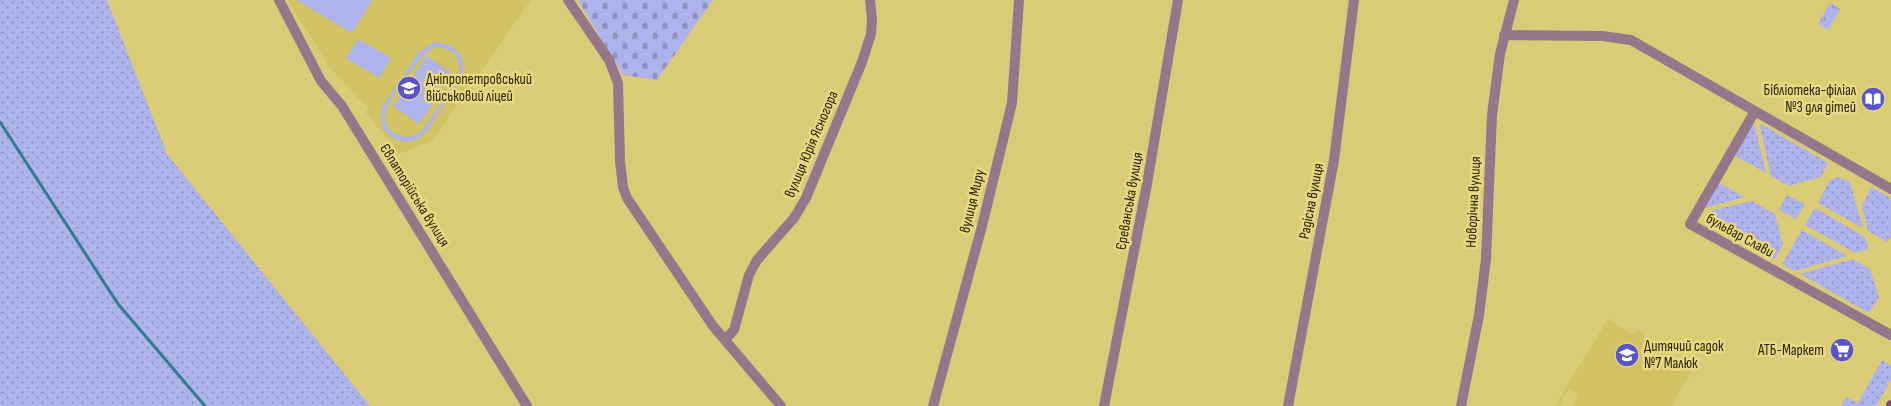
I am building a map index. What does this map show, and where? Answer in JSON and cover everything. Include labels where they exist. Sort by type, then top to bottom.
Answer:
[{"type":"street","name":"Євпаторійська вулиця","points":[[279,0],[321,81],[342,106],[527,406]]},
{"type":"street","points":[[568,0],[608,60],[618,83],[620,161],[623,187],[627,198],[724,340],[781,406]]},
{"type":"street","name":"вулиця Юрія Ясногора","points":[[724,340],[734,330],[749,275],[757,260],[794,218],[806,198],[865,53],[872,26],[870,0]]},
{"type":"street","name":"вулиця Миру","points":[[933,406],[982,226],[1012,103],[1019,0]]},
{"type":"street","name":"Єреванська вулиця","points":[[1104,406],[1146,193],[1178,0]]},
{"type":"street","name":"Радісна вулиця","points":[[1288,406],[1334,160],[1354,0]]},
{"type":"street","name":"Новорічна вулиця","points":[[1461,406],[1479,315],[1483,278],[1492,116],[1504,35],[1514,0]]},
{"type":"street","points":[[1504,35],[1602,36],[1631,40],[1891,189]]},
{"type":"street","name":"бульвар Слави","points":[[1755,110],[1690,224],[1891,334]]},
{"type":"shaded area","name":"Дніпропетровський військовий ліцей","points":[[288,0],[531,0],[432,141],[399,154],[366,113],[368,108],[330,68]]},
{"type":"shaded area","name":"Дитячий садок №7 Малюк","points":[[1608,319],[1632,334],[1639,329],[1644,332],[1644,341],[1693,369],[1671,406],[1572,406],[1578,394],[1569,389],[1559,406],[1555,406]]},
{"type":"green space","points":[[0,0],[107,0],[167,154],[370,406],[0,406]]},
{"type":"green space","points":[[296,0],[372,0],[352,33]]},
{"type":"green space","points":[[578,0],[713,0],[657,80],[623,75]]},
{"type":"green space","points":[[1830,3],[1840,9],[1828,30],[1818,24]]},
{"type":"green space","points":[[358,39],[391,58],[379,78],[346,58]]},
{"type":"green space","points":[[433,43],[449,45],[462,58],[462,74],[455,90],[425,133],[419,138],[403,142],[391,137],[383,128],[381,121],[382,110],[419,52]],"holes":[[[434,47],[449,50],[457,57],[460,66],[457,77],[443,101],[422,130],[410,137],[404,137],[392,132],[385,121],[385,114],[391,99],[421,58]]]},
{"type":"green space","points":[[427,56],[453,74],[419,124],[393,106]]},
{"type":"green space","points":[[1754,123],[1766,173],[1734,155]]},
{"type":"green space","points":[[1761,124],[1828,163],[1821,177],[1789,186],[1771,176],[1760,127]]},
{"type":"green space","points":[[1839,177],[1850,182],[1863,228],[1818,203],[1830,180]]},
{"type":"green space","points":[[1719,183],[1745,197],[1705,208]]},
{"type":"green space","points":[[1871,187],[1891,198],[1891,237],[1887,242],[1868,231],[1862,206]]},
{"type":"green space","points":[[1787,195],[1805,204],[1796,219],[1779,210]]},
{"type":"green space","points":[[1752,201],[1775,214],[1783,245],[1774,260],[1731,235],[1728,227],[1708,215],[1710,211]]},
{"type":"green space","points":[[1815,208],[1865,237],[1868,247],[1866,250],[1855,253],[1805,225]]},
{"type":"green space","points":[[1802,230],[1847,256],[1795,271],[1782,264]]},
{"type":"green space","points":[[1853,259],[1870,269],[1879,297],[1869,313],[1800,274]]},
{"type":"green space","points":[[1882,360],[1891,365],[1891,380],[1876,406],[1841,406],[1846,397],[1858,403]]},
{"type":"waterway","points":[[0,122],[118,304],[205,406]]},
{"type":"place","name":"Дніпропетровський військовий ліцей","points":[[409,88]]},
{"type":"place","name":"Бібліотека-філіал №3 для дітей","points":[[1873,99]]},
{"type":"place","name":"АТБ-Маркет","points":[[1842,350]]},
{"type":"place","name":"Дитячий садок №7 Малюк","points":[[1627,355]]}]
